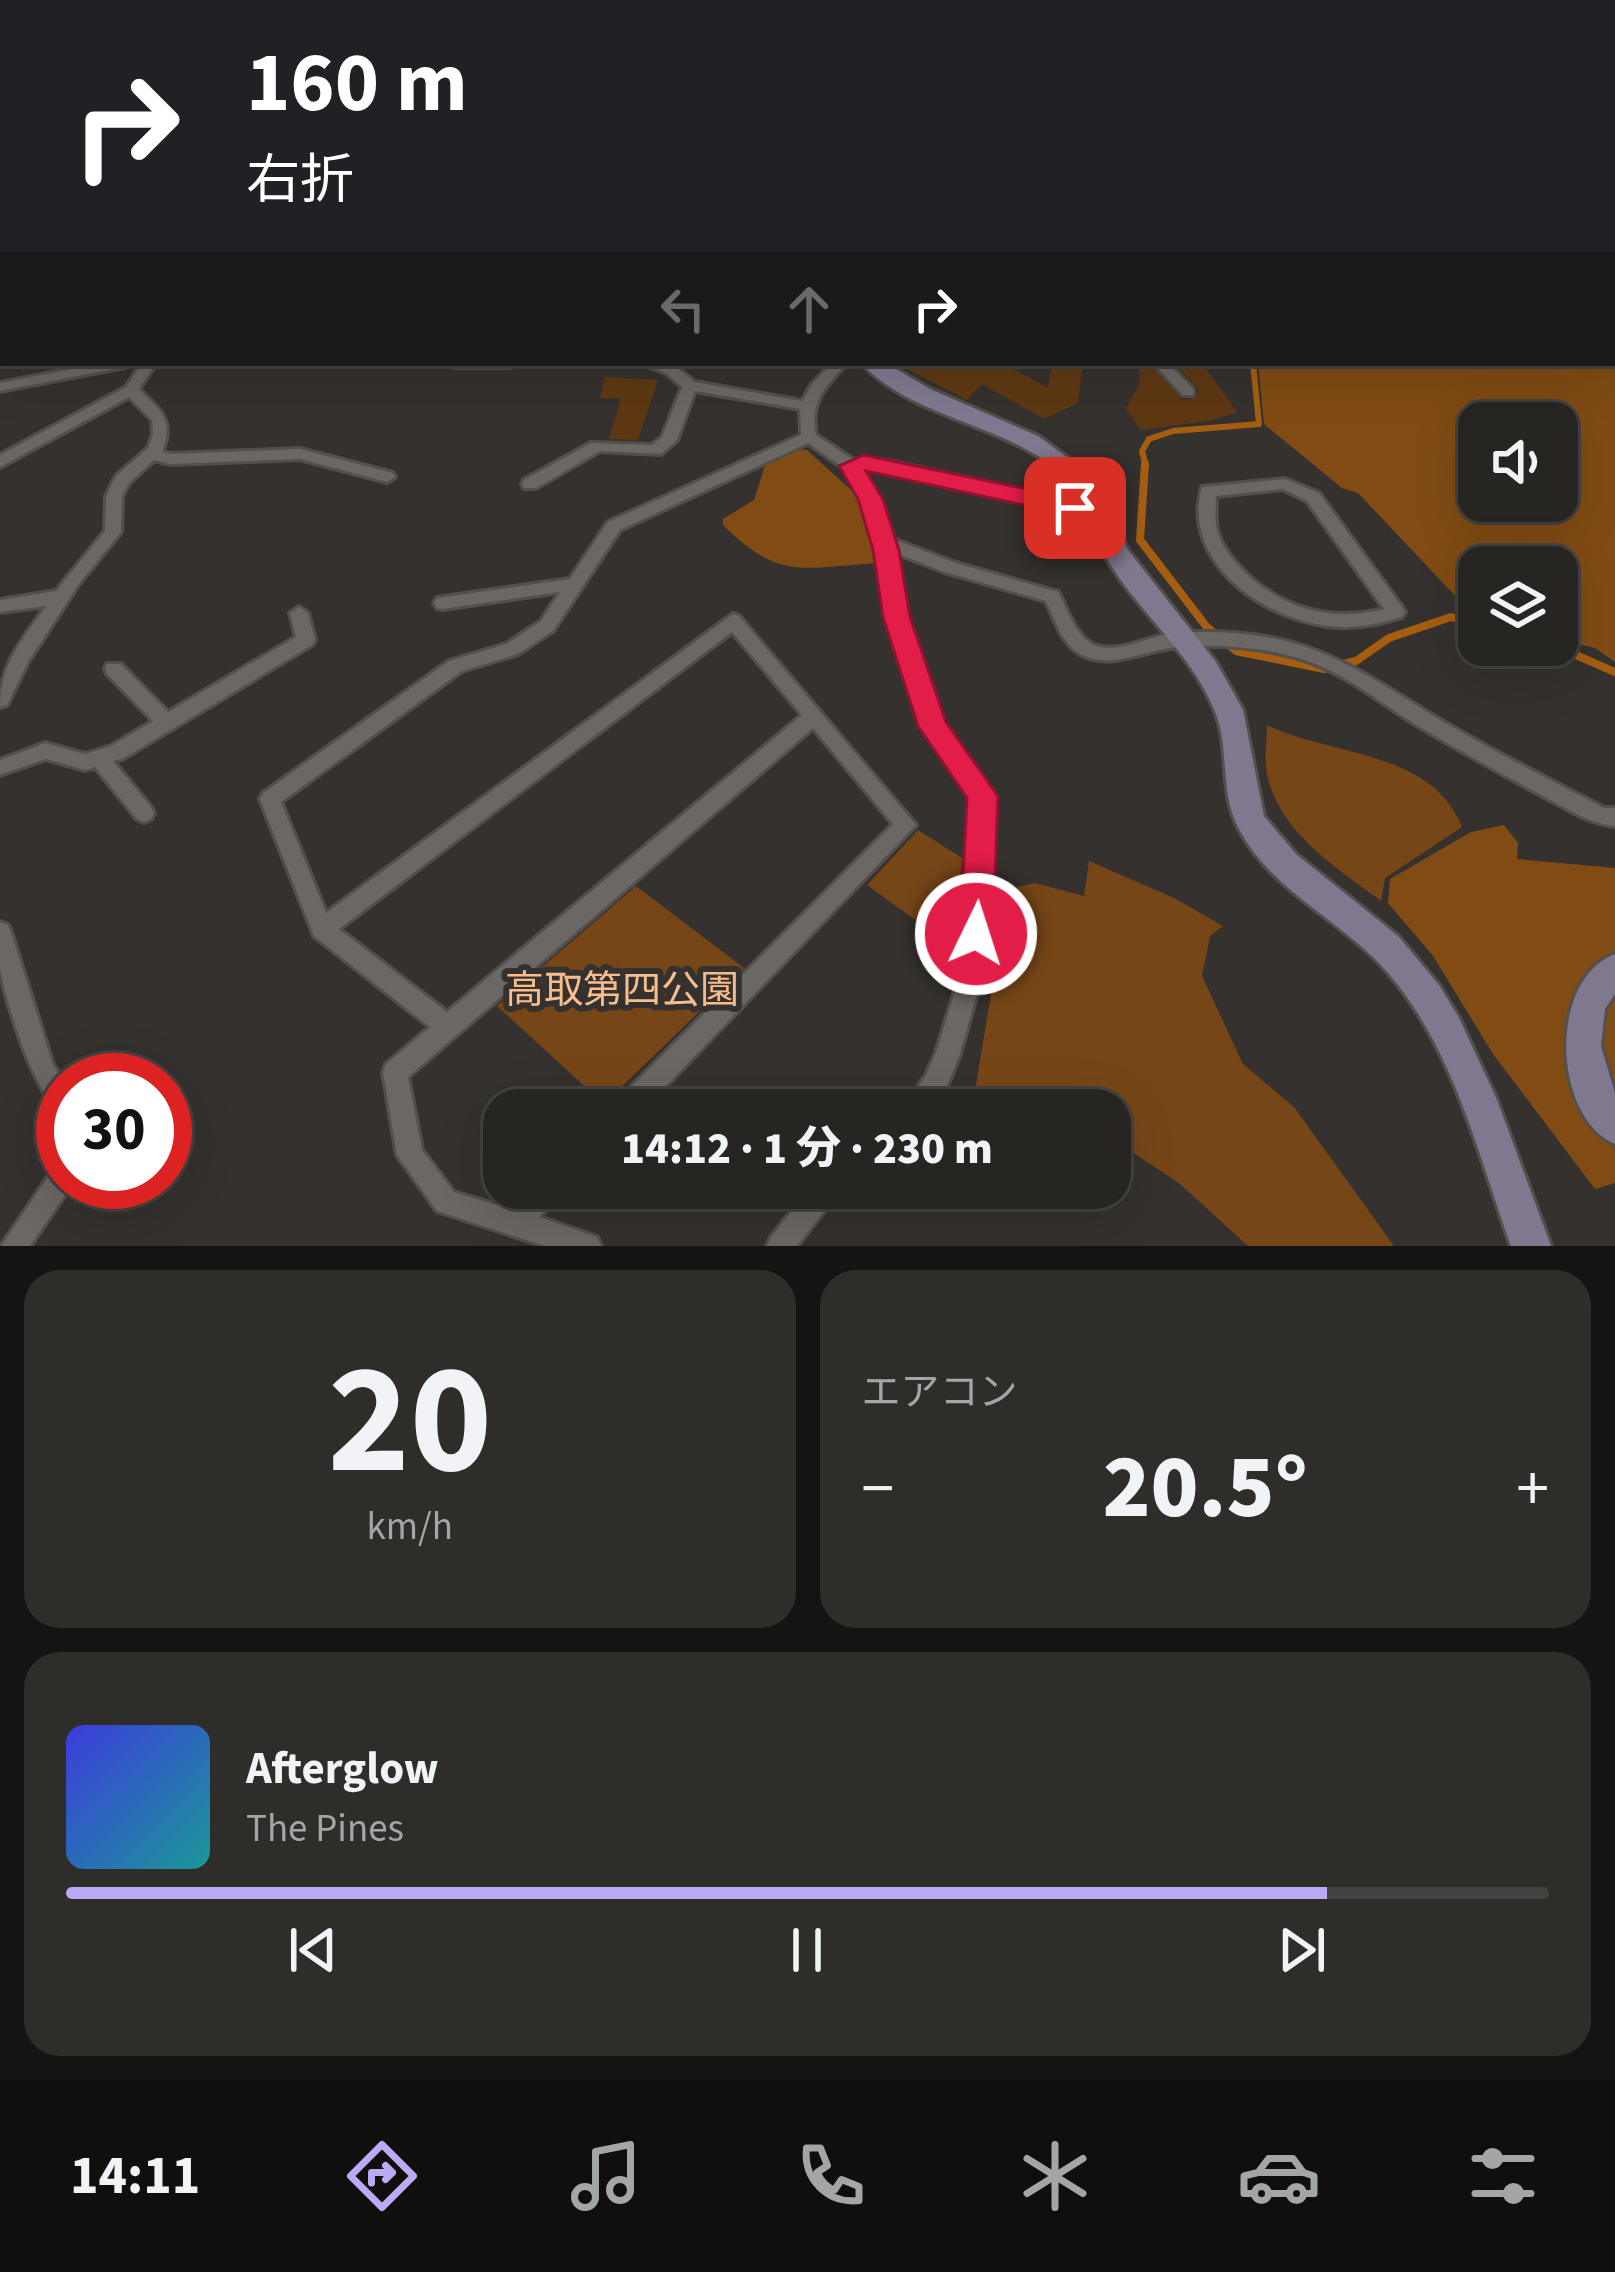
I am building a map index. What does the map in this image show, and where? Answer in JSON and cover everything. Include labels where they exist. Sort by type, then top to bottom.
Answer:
[{"type":"street","points":[[0,387],[109,366]]},
{"type":"street","points":[[0,462],[131,389],[147,366]]},
{"type":"street","points":[[673,366],[689,386],[806,406]]},
{"type":"street","points":[[837,366],[813,388],[806,406],[809,437],[851,466],[870,499],[884,542],[896,617],[933,726],[982,796],[973,968],[948,1054],[931,1089]]},
{"type":"street","points":[[877,366],[1022,438],[1078,475],[1101,509],[1117,553],[1232,714],[1237,788],[1253,825],[1280,859],[1404,966],[1453,1042],[1531,1246]]},
{"type":"street","points":[[1163,366],[1188,392]]},
{"type":"street","points":[[530,484],[597,446],[655,450],[670,440],[689,386]]},
{"type":"street","points":[[0,700],[61,597],[104,549],[113,532],[114,496],[161,434],[159,419],[131,389]]},
{"type":"street","points":[[445,1025],[322,929],[270,799],[456,666],[512,649],[547,626],[614,526],[809,437]]},
{"type":"street","points":[[150,454],[171,459],[300,454],[387,477]]},
{"type":"street","points":[[851,466],[893,467],[1075,508],[1101,509]]},
{"type":"street","points":[[1285,484],[1312,497],[1396,612],[1365,624],[1290,612],[1258,599],[1209,536],[1208,491],[1285,484]]},
{"type":"street","points":[[884,542],[951,568],[1052,596],[1078,643],[1094,652],[1120,653],[1180,640],[1277,646],[1363,675],[1418,716],[1511,769],[1601,816],[1615,818]]},
{"type":"street","points":[[443,603],[576,584]]},
{"type":"street","points":[[0,607],[61,597]]},
{"type":"street","points":[[1277,646],[1290,612]]},
{"type":"street","points":[[1,770],[45,751],[86,762],[167,723],[306,640],[299,613]]},
{"type":"street","points":[[322,929],[733,621],[906,825],[647,1089]]},
{"type":"street","points":[[114,670],[167,723]]},
{"type":"street","points":[[587,1246],[446,1202],[410,1155],[394,1072],[813,717]]},
{"type":"street","points":[[98,758],[144,813]]},
{"type":"street","points":[[0,932],[38,1053]]},
{"type":"street","points":[[1615,970],[1595,991],[1582,1026],[1585,1069],[1596,1102],[1615,1125]]},
{"type":"street","points":[[14,1246],[41,1209]]},
{"type":"street","points":[[515,1223],[529,1209]]},
{"type":"street","points":[[780,1246],[809,1209]]},
{"type":"green space","points":[[1267,725],[1404,769],[1448,802],[1462,827],[1385,878],[1381,901],[1312,847],[1284,814],[1267,774]]},
{"type":"green space","points":[[918,830],[962,858],[954,948],[867,885]]},
{"type":"green space","points":[[1089,861],[1174,898],[1223,926],[1210,936],[1202,976],[1243,1064],[1294,1107],[1394,1246],[1248,1246],[1179,1183],[1131,1151],[1131,1089],[975,1089],[1008,889],[1035,883],[1084,896]]},
{"type":"green space","name":"高取第四公園","points":[[636,886],[744,968],[619,1089],[588,1089],[497,1006]]},
{"type":"shaded area","points":[[1258,366],[1615,366],[1615,662],[1595,648],[1578,644],[1578,546],[1458,546],[1458,599],[1358,493],[1342,488],[1264,424]]},
{"type":"shaded area","points":[[797,449],[807,450],[860,498],[879,563],[811,568],[777,563],[723,525],[723,519],[754,500],[765,465]]},
{"type":"shaded area","points":[[1504,825],[1518,843],[1517,859],[1615,868],[1615,1183],[1595,1189],[1493,1054],[1433,956],[1388,903],[1390,879],[1471,832]]},
{"type":"building","points":[[901,366],[1008,366],[1048,388],[1052,366],[1083,366],[1078,403],[1044,419],[982,384],[967,400]]},
{"type":"building","points":[[1138,366],[1152,366],[1183,400],[1196,398],[1198,389],[1177,366],[1204,366],[1237,412],[1141,430],[1126,409],[1140,383]]},
{"type":"building","points":[[605,377],[658,380],[638,440],[609,439],[621,398],[600,398]]},
{"type":"waterway","points":[[1146,467],[1142,451],[1149,439],[1173,431],[1259,424],[1253,366]]},
{"type":"waterway","points":[[1145,464],[1140,540],[1206,626],[1236,651],[1324,669],[1356,661],[1389,638],[1451,617],[1458,619]]},
{"type":"waterway","points":[[1578,656],[1615,672]]},
{"type":"route","points":[[976,934],[982,796],[933,726],[896,617],[886,550],[870,499],[851,466],[893,467],[1075,508]]}]
